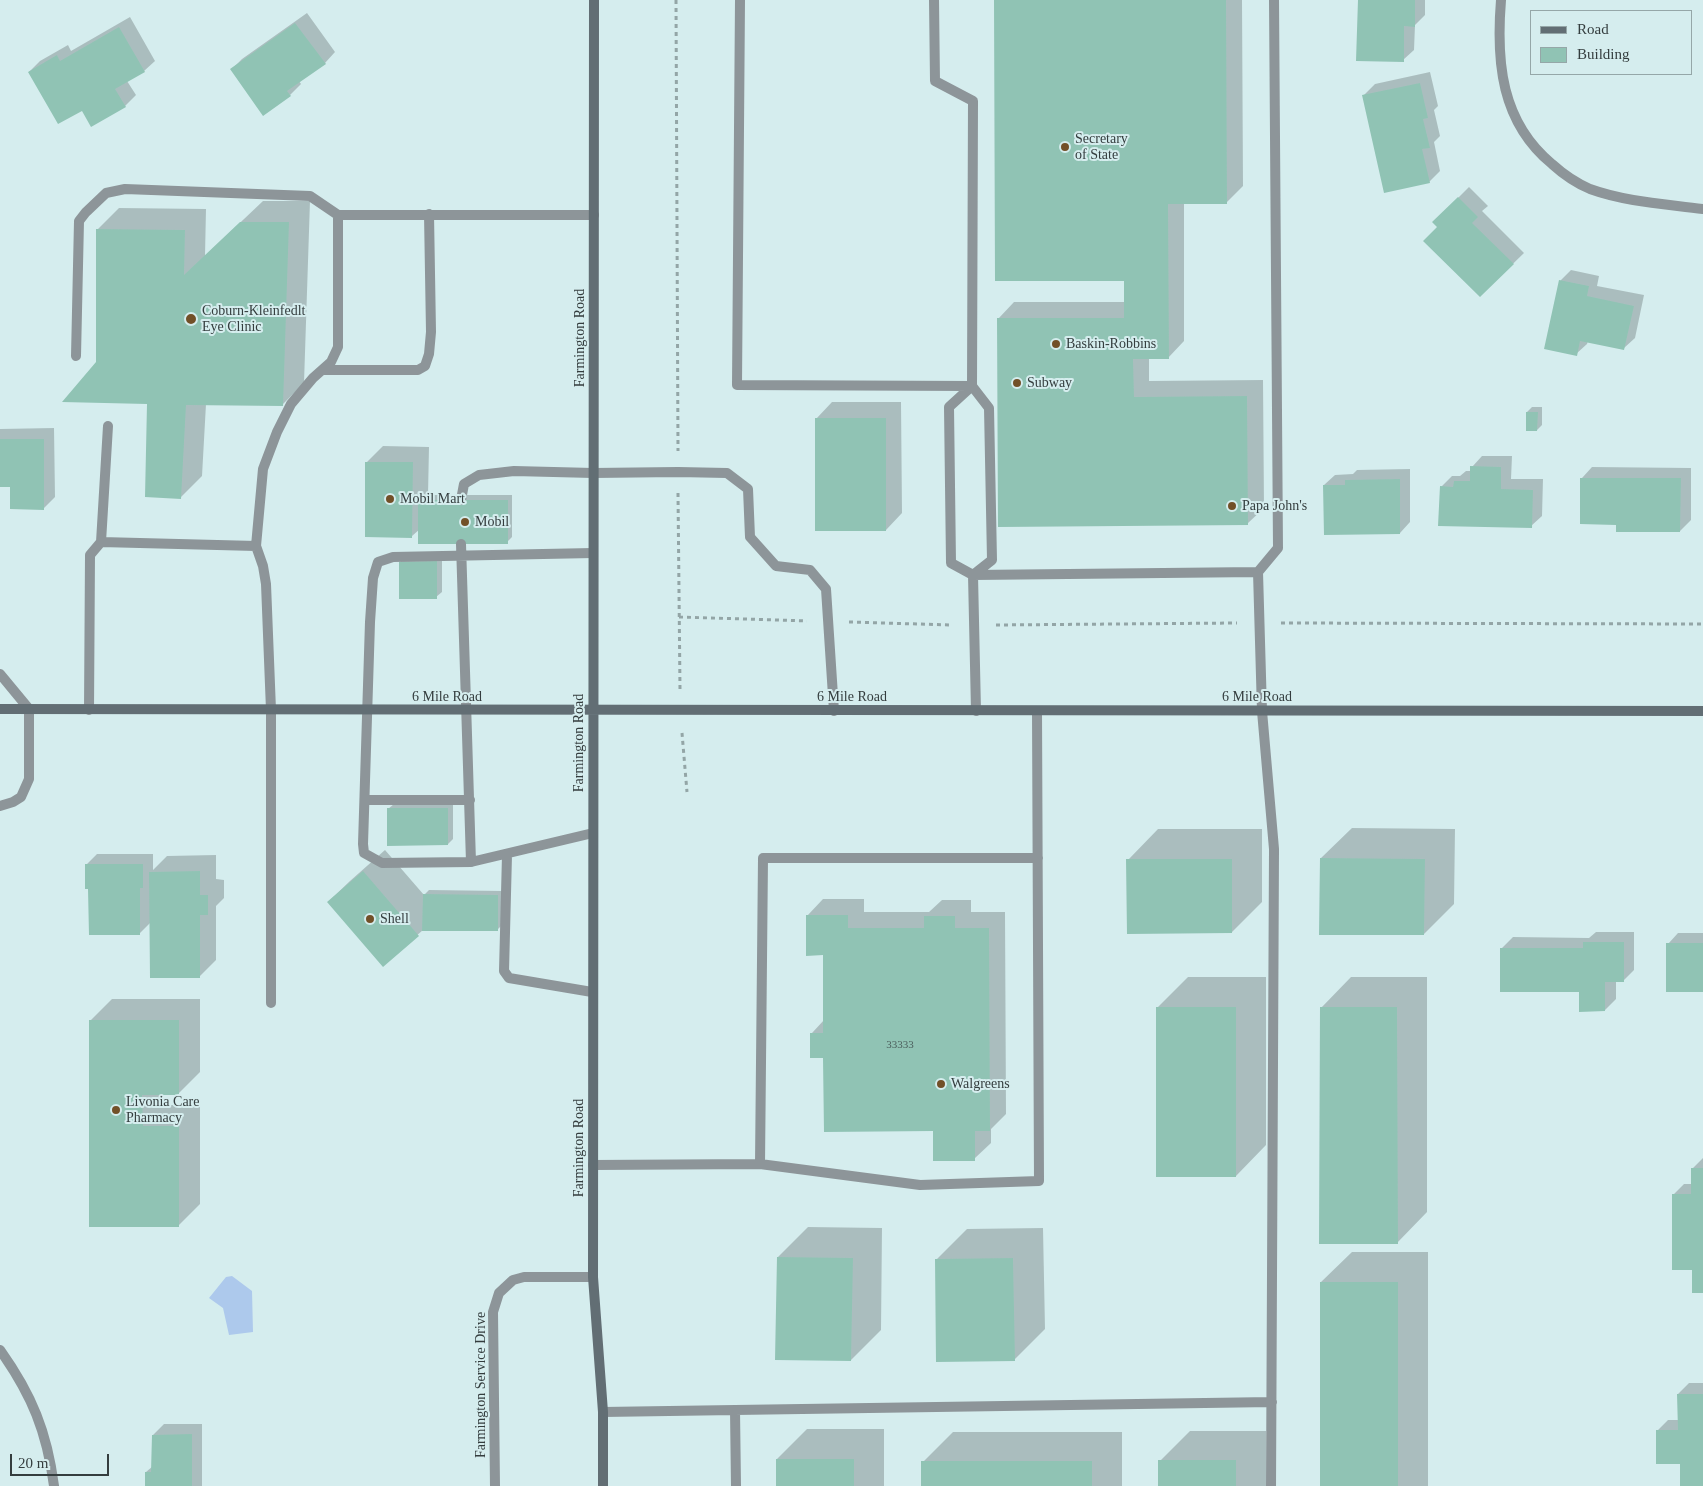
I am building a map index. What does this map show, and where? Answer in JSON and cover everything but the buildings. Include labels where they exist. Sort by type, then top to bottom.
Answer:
[{"type":"main road","name":"Farmington Road","points":[[594,0],[593,1276],[603,1412],[603,1486]]},
{"type":"main road","name":"6 Mile Road","points":[[0,709],[680,711],[1703,710]]},
{"type":"street","points":[[740,0],[737,385],[972,386]]},
{"type":"street","points":[[934,0],[935,81],[973,101],[972,386],[989,408],[992,560],[973,575]]},
{"type":"street","points":[[1271,1486],[1274,849],[1262,711],[1258,572],[1278,548],[1274,0]]},
{"type":"street","points":[[1501,0],[1499,16],[1501,67],[1508,104],[1521,131],[1540,154],[1563,174],[1589,188],[1618,197],[1703,209]]},
{"type":"street","points":[[76,356],[79,221],[106,193],[125,189],[310,196],[338,215],[594,215]]},
{"type":"street","points":[[322,370],[418,370],[425,366],[429,354],[431,332],[429,214]]},
{"type":"street","points":[[271,1003],[272,710],[266,584],[263,566],[256,546],[262,469],[291,404],[331,362],[338,348],[338,215]]},
{"type":"street","points":[[972,386],[949,407],[951,563],[973,575],[1258,572]]},
{"type":"street","points":[[89,710],[90,555],[101,542],[108,426]]},
{"type":"street","points":[[461,500],[464,484],[478,474],[514,471],[727,473],[748,489],[750,538],[776,566],[810,570],[826,589],[834,711]]},
{"type":"street","points":[[101,542],[256,546]]},
{"type":"street","points":[[461,544],[472,862]]},
{"type":"street","points":[[592,833],[472,862],[382,863],[364,853],[363,844],[370,622],[374,578],[378,562],[393,557],[593,553]]},
{"type":"street","points":[[973,575],[976,711]]},
{"type":"street","points":[[0,674],[28,709],[28,779],[22,797],[0,806]]},
{"type":"street","points":[[593,1165],[760,1164],[920,1185],[1039,1181],[1037,711]]},
{"type":"street","points":[[364,800],[470,800]]},
{"type":"street","points":[[507,855],[504,971],[509,978],[592,992]]},
{"type":"street","points":[[760,1164],[763,858],[1038,858]]},
{"type":"street","name":"Farmington Service Drive","points":[[495,1486],[493,1312],[499,1294],[513,1280],[524,1277],[593,1276]]},
{"type":"street","points":[[0,1350],[25,1389],[39,1419],[48,1446],[54,1486]]},
{"type":"street","points":[[603,1412],[1272,1402]]},
{"type":"street","points":[[735,1410],[736,1486]]},
{"type":"path","points":[[676,0],[680,711],[687,792]]},
{"type":"path","points":[[679,617],[974,626],[1260,623],[1703,624]]},
{"type":"water","points":[[232,1276],[252,1291],[253,1332],[229,1335],[223,1308],[209,1298],[226,1277]]},
{"type":"place","name":"Secretary of State","points":[[1065,147]]},
{"type":"place","name":"Coburn-Kleinfedlt Eye Clinic","points":[[191,319]]},
{"type":"place","name":"Baskin-Robbins","points":[[1056,344]]},
{"type":"place","name":"Subway","points":[[1017,383]]},
{"type":"place","name":"Mobil Mart","points":[[390,499]]},
{"type":"place","name":"Papa John's","points":[[1232,506]]},
{"type":"place","name":"Mobil","points":[[465,522]]},
{"type":"place","name":"Shell","points":[[370,919]]},
{"type":"place","name":"Walgreens","points":[[941,1084]]},
{"type":"place","name":"Livonia Care Pharmacy","points":[[116,1110]]}]
